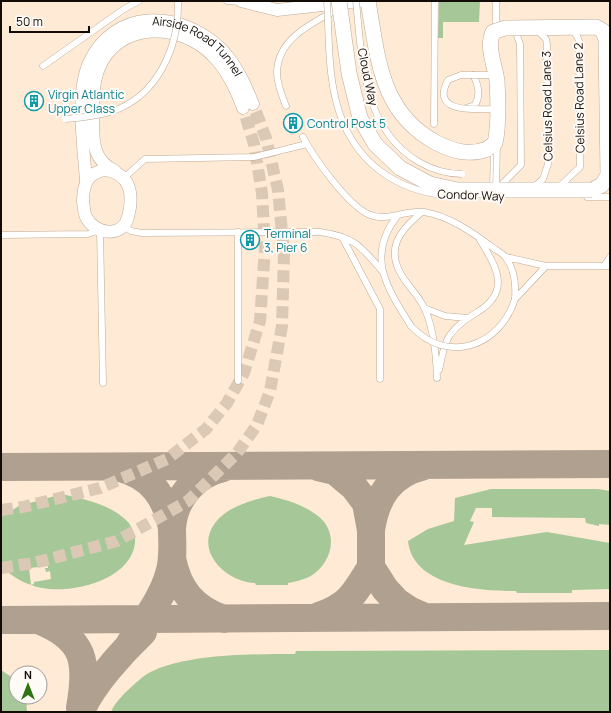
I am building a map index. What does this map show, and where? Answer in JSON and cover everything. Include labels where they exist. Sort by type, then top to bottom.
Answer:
[{"type":"street","points":[[241,1],[277,10],[351,1],[349,73],[355,103],[360,118],[375,144],[400,168],[430,184],[457,190],[499,192],[592,190],[605,182],[608,170],[605,35],[603,31],[596,27],[565,27],[505,28],[493,32],[491,36],[491,48],[496,75],[497,109],[497,130],[495,143],[492,146],[473,153],[465,153],[443,146],[416,131],[394,105],[382,78],[368,1]]},
{"type":"street","name":"Airside Road Tunnel","points":[[86,181],[82,147],[83,96],[88,64],[97,49],[110,36],[121,28],[136,22],[167,20],[195,29],[220,48],[234,64],[248,106],[213,55],[195,42],[180,35],[166,31],[139,33],[126,38],[117,44],[106,56],[99,68],[94,97],[93,128],[97,156],[105,166],[120,174]]},
{"type":"street","points":[[98,171],[120,174],[128,182],[130,190],[129,212],[124,226],[116,231],[100,230],[86,218],[83,189],[86,181],[90,175],[98,171]]},
{"type":"lane","points":[[124,9],[132,1]]},
{"type":"lane","points":[[42,66],[124,9],[140,1]]},
{"type":"lane","points":[[65,119],[90,117],[112,111],[132,101],[148,88],[161,72],[169,57],[177,24],[178,1]]},
{"type":"lane","points":[[227,1],[241,1]]},
{"type":"lane","name":"Condor Way","points":[[327,1],[332,80],[336,101],[353,143],[367,161],[385,176],[407,187],[444,196],[499,192],[531,196],[609,197]]},
{"type":"lane","points":[[286,106],[277,73],[281,56],[290,41],[308,25],[351,1]]},
{"type":"lane","name":"Cloud Way","points":[[351,1],[365,78],[373,108],[384,129],[401,149],[412,158],[439,171],[462,174]]},
{"type":"lane","points":[[434,124],[435,1]]},
{"type":"lane","points":[[496,1],[499,192]]},
{"type":"lane","name":"Celsius Road Lane 2","points":[[557,190],[580,167],[578,41],[574,32],[565,27]]},
{"type":"lane","points":[[499,192],[521,165],[520,44],[516,33],[505,28]]},
{"type":"lane","name":"Celsius Road Lane 3","points":[[499,192],[530,188],[538,185],[547,173],[547,45],[542,34],[530,28]]},
{"type":"lane","points":[[496,75],[461,74],[452,77],[448,80],[444,88],[444,97],[449,105],[457,108],[497,109]]},
{"type":"lane","points":[[465,109],[476,106],[478,102],[478,87],[473,75]]},
{"type":"lane","points":[[497,130],[499,192]]},
{"type":"lane","points":[[303,138],[339,187],[360,209],[368,214],[381,218],[400,214],[423,212],[439,216],[478,237],[506,257],[546,266],[607,266],[610,257]]},
{"type":"lane","points":[[120,174],[145,159],[254,157],[307,144]]},
{"type":"lane","points":[[423,212],[407,225],[399,234],[395,247],[395,257],[396,266],[424,308],[433,334],[437,378],[447,340],[453,331],[466,318],[485,307],[492,300],[498,285],[497,269],[478,237]]},
{"type":"lane","points":[[382,271],[382,244],[391,225],[400,214]]},
{"type":"lane","points":[[124,226],[131,231],[142,233],[320,232],[342,236],[362,247],[382,271],[398,306],[411,326],[427,340],[439,344],[464,347],[479,342],[495,333],[507,319],[515,299],[516,283],[506,257]]},
{"type":"lane","points":[[1,235],[88,234],[100,230],[103,383]]},
{"type":"lane","points":[[238,232],[238,381]]},
{"type":"lane","points":[[342,236],[380,309],[380,379]]},
{"type":"lane","points":[[515,299],[546,266]]},
{"type":"lane","points":[[424,308],[445,316],[466,318]]},
{"type":"green space","points":[[439,1],[480,1],[479,22],[443,22],[443,38],[438,38]]},
{"type":"green space","points":[[491,489],[598,489],[610,491],[610,525],[599,524],[599,526],[586,523],[585,518],[492,517],[492,508],[476,508],[470,521],[474,522],[464,545],[547,532],[610,543],[610,589],[572,590],[572,593],[517,593],[516,591],[485,590],[450,583],[435,577],[422,568],[413,556],[408,541],[428,529],[454,521],[455,498]]},
{"type":"green space","points":[[62,494],[88,500],[105,506],[120,515],[132,528],[135,543],[131,556],[123,566],[112,575],[98,582],[84,586],[69,589],[54,589],[36,587],[25,583],[1,567],[1,517],[19,506]],"holes":[[[48,566],[48,568],[45,568],[46,572],[50,571],[51,579],[34,582],[34,584],[31,585],[29,568]]]},
{"type":"green space","points":[[270,496],[295,503],[313,512],[325,523],[331,539],[328,556],[317,571],[309,577],[288,583],[288,585],[256,585],[255,583],[234,577],[224,571],[216,563],[208,544],[210,534],[215,523],[220,517],[233,508],[247,502]]},
{"type":"green space","points":[[610,650],[610,712],[111,712],[123,695],[147,674],[170,665],[205,658],[242,655],[295,654],[296,651]]},
{"type":"green space","points":[[1,670],[8,675],[8,705],[27,705],[27,712],[1,712]]},
{"type":"taxiway","points":[[1,467],[610,464]]},
{"type":"taxiway","points":[[371,530],[377,507],[381,497],[387,489],[402,475],[424,466]]},
{"type":"taxiway","points":[[318,467],[335,471],[354,487],[366,503],[371,530],[371,567],[385,589],[397,602],[409,610],[425,617]]},
{"type":"taxiway","points":[[120,468],[140,476],[155,489],[166,507],[172,528]]},
{"type":"taxiway","points":[[129,645],[152,611],[166,583],[172,563],[172,528],[177,507],[188,489],[195,482],[213,471],[223,468]]},
{"type":"taxiway","points":[[172,558],[178,580],[189,597],[204,610],[224,619]]},
{"type":"taxiway","points":[[319,616],[338,608],[345,603],[371,567]]},
{"type":"taxiway","points":[[1,620],[610,616]]},
{"type":"taxiway","points":[[38,620],[54,627],[66,635],[80,654],[84,678],[80,708]]},
{"type":"taxiway","points":[[81,712],[85,702],[99,681],[117,659],[143,632]]},
{"type":"tunnel","points":[[1,568],[34,563],[117,541],[188,501],[237,453],[257,425],[270,391],[282,326],[284,253],[278,190],[266,138],[253,104]]},
{"type":"tunnel","points":[[1,510],[23,507],[100,488],[167,459],[206,429],[227,403],[244,373],[260,321],[265,248],[262,193],[254,144],[243,108]]},
{"type":"place","name":"Virgin Atlantic Upper Class","points":[[34,101]]},
{"type":"place","name":"Control Post 5","points":[[293,123]]},
{"type":"place","name":"Terminal 3, Pier 6","points":[[250,240]]}]
